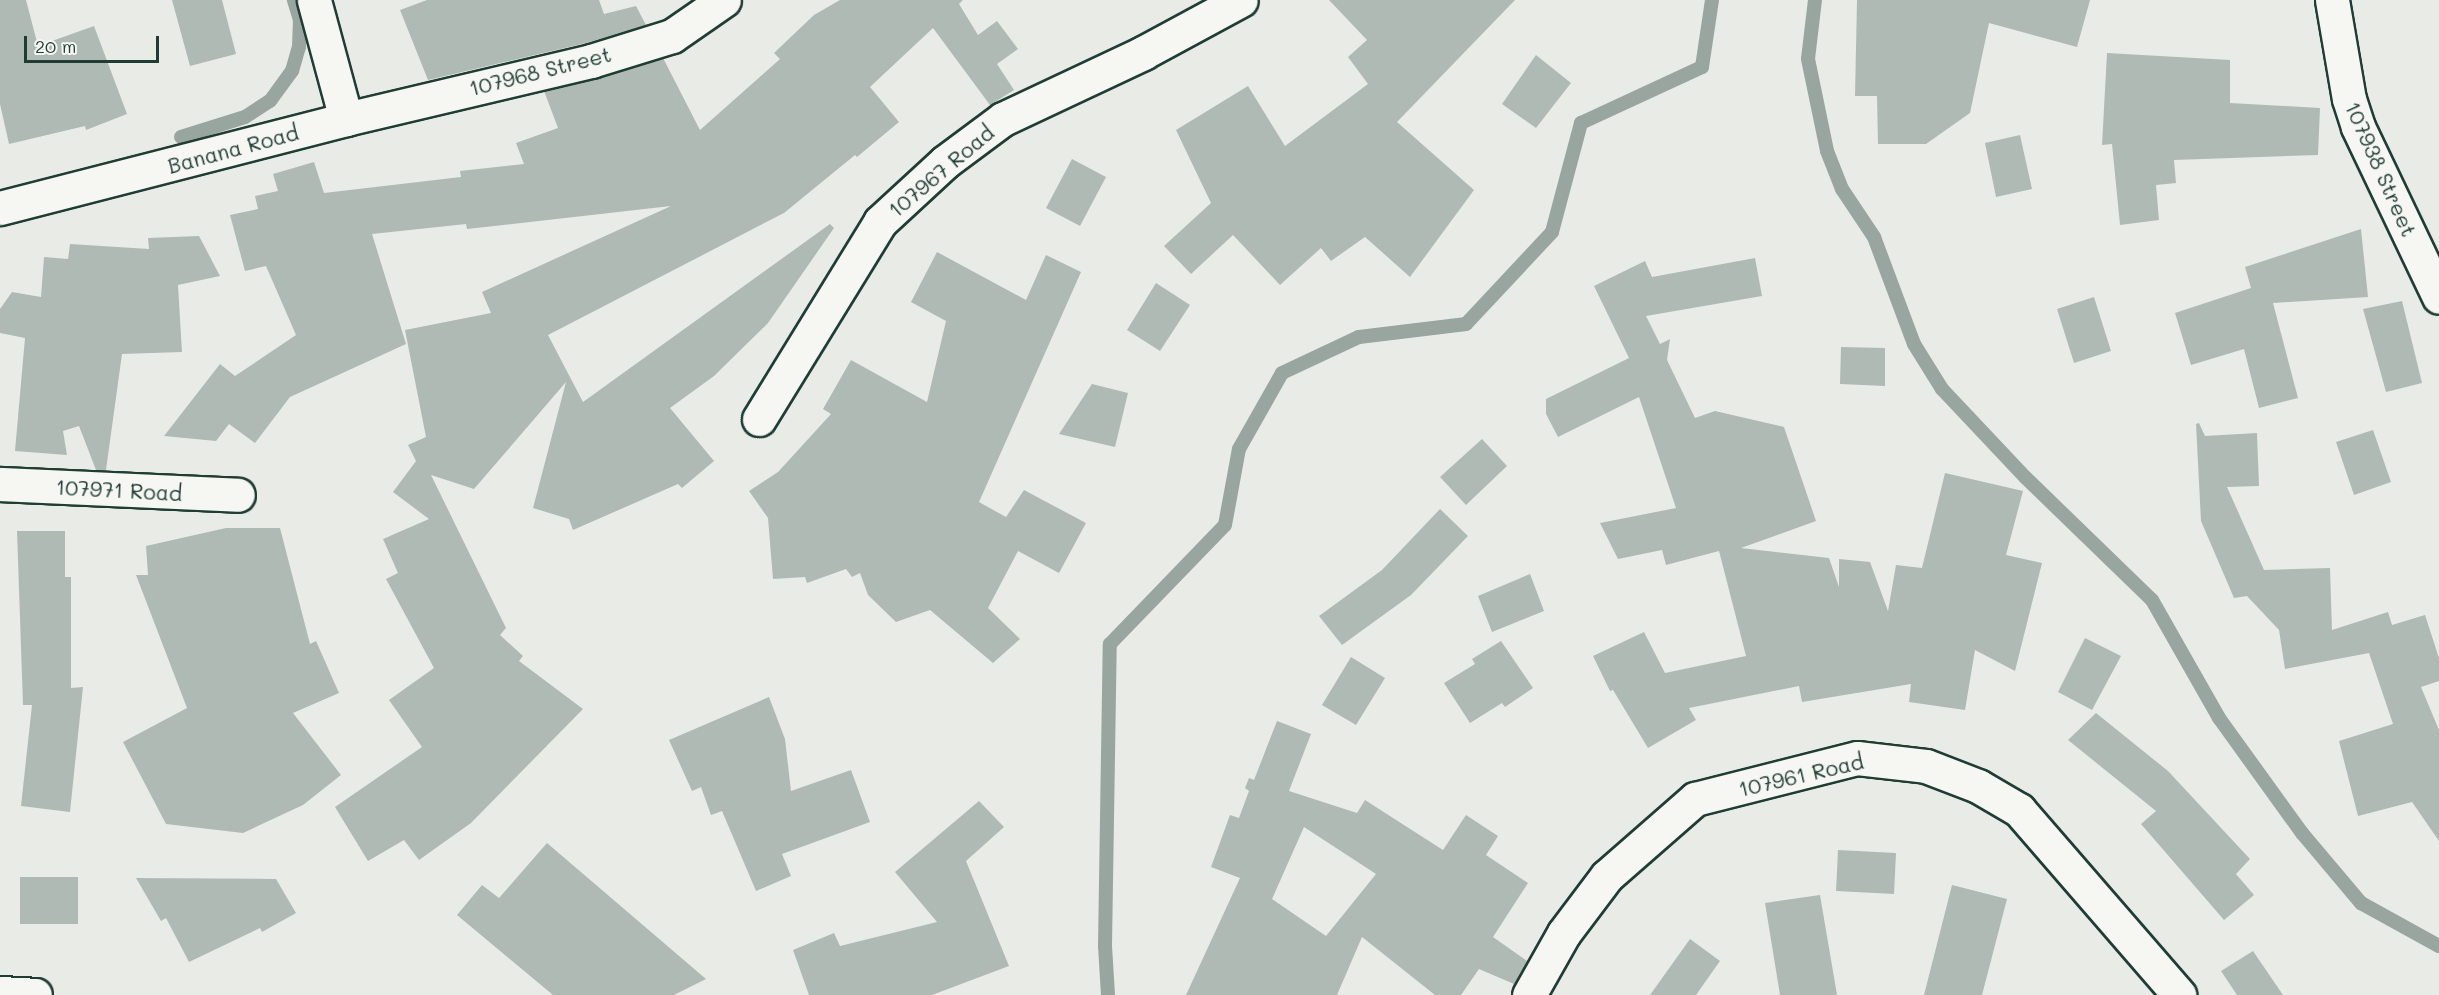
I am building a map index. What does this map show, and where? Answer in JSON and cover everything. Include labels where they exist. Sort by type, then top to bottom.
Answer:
[{"type":"street","points":[[314,0],[346,119]]},
{"type":"street","name":"107968 Street","points":[[346,119],[591,61],[672,36],[724,0]]},
{"type":"street","name":"107967 Road","points":[[759,419],[880,222],[945,162],[1003,119],[1143,53],[1241,0]]},
{"type":"street","name":"107938 Street","points":[[2332,0],[2349,99],[2358,127],[2439,297]]},
{"type":"street","name":"Banana Road","points":[[0,208],[346,119]]},
{"type":"street","name":"107971 Road","points":[[0,484],[238,495]]},
{"type":"street","name":"107961 Road","points":[[1529,995],[1564,933],[1607,876],[1695,799],[1857,758],[1926,766],[1978,786],[2019,810],[2179,995]]},
{"type":"street","points":[[0,993],[35,995]]},
{"type":"building","points":[[0,0],[26,0],[38,46],[94,26],[127,114],[86,130],[85,126],[9,144],[0,104]]},
{"type":"building","points":[[172,0],[222,0],[236,54],[190,66]]},
{"type":"building","points":[[427,0],[599,0],[604,14],[636,6],[646,25],[586,43],[428,80],[400,10]]},
{"type":"building","points":[[840,0],[963,0],[959,4],[978,35],[997,21],[1018,49],[997,64],[1014,90],[990,105],[933,28],[870,87],[899,122],[857,157],[855,155],[784,213],[548,335],[583,402],[830,224],[834,228],[768,323],[714,376],[670,408],[714,461],[682,488],[678,484],[573,530],[569,519],[533,508],[566,382],[474,489],[431,475],[506,628],[500,635],[523,656],[519,661],[583,709],[471,823],[419,860],[404,840],[368,861],[335,807],[422,747],[389,700],[434,668],[386,579],[398,573],[383,539],[429,519],[393,492],[416,461],[408,445],[426,437],[405,330],[491,313],[482,292],[671,206],[467,229],[466,224],[372,234],[406,344],[290,397],[255,443],[229,424],[216,441],[164,436],[220,364],[235,376],[296,335],[266,266],[245,271],[230,215],[258,209],[255,196],[278,191],[273,174],[314,162],[324,193],[461,177],[460,171],[524,164],[516,143],[558,128],[544,91],[663,58],[700,130],[780,59],[774,53],[814,15]]},
{"type":"building","points":[[1329,0],[1515,0],[1397,122],[1474,190],[1410,277],[1365,237],[1331,261],[1321,248],[1280,285],[1233,235],[1191,274],[1164,246],[1211,203],[1176,130],[1248,86],[1285,146],[1368,84],[1348,57],[1367,40]]},
{"type":"building","points":[[1857,0],[2090,0],[2077,47],[1989,23],[1970,113],[1926,144],[1878,144],[1877,96],[1855,96]]},
{"type":"building","points":[[2107,53],[2230,60],[2230,103],[2320,108],[2318,155],[2174,160],[2176,183],[2156,185],[2159,220],[2120,225],[2112,144],[2102,145]]},
{"type":"building","points":[[1536,55],[1571,83],[1536,128],[1502,104]]},
{"type":"building","points":[[2020,135],[2032,189],[1996,197],[1985,143]]},
{"type":"building","points":[[1072,159],[1106,177],[1080,226],[1046,208]]},
{"type":"building","points":[[2361,229],[2368,297],[2273,303],[2298,398],[2259,408],[2244,349],[2191,365],[2175,313],[2251,288],[2245,267]]},
{"type":"building","points":[[199,236],[220,276],[178,285],[182,352],[122,354],[106,470],[96,470],[79,426],[63,431],[67,455],[15,451],[25,338],[0,333],[0,309],[12,292],[41,297],[44,257],[68,259],[70,244],[149,249],[148,238]]},
{"type":"building","points":[[937,252],[1026,300],[1046,255],[1081,272],[979,502],[1006,517],[1024,490],[1086,523],[1059,573],[1018,551],[988,608],[1020,639],[993,663],[930,610],[896,622],[868,595],[860,573],[852,577],[846,569],[807,583],[805,577],[773,579],[768,518],[749,491],[778,472],[831,414],[823,409],[851,360],[927,402],[946,321],[911,302]]},
{"type":"building","points":[[1755,258],[1762,296],[1646,316],[1660,344],[1670,339],[1667,360],[1695,418],[1715,411],[1784,427],[1816,521],[1741,548],[1829,558],[1839,587],[1839,559],[1870,562],[1888,611],[1896,565],[1922,568],[1945,473],[2023,491],[2006,555],[2042,563],[2015,671],[1975,650],[1965,710],[1909,702],[1911,684],[1802,702],[1799,686],[1689,708],[1696,720],[1648,748],[1613,690],[1610,691],[1593,656],[1644,632],[1665,673],[1746,656],[1719,551],[1666,565],[1662,550],[1618,559],[1600,523],[1676,508],[1639,397],[1558,437],[1546,414],[1546,399],[1629,358],[1594,286],[1645,261],[1652,277]]},
{"type":"building","points":[[1156,283],[1190,305],[1160,351],[1127,330]]},
{"type":"building","points":[[2094,297],[2111,351],[2074,363],[2057,309]]},
{"type":"building","points":[[2402,301],[2422,383],[2386,392],[2363,309]]},
{"type":"building","points":[[1841,347],[1885,348],[1885,386],[1840,384]]},
{"type":"building","points":[[1092,384],[1128,393],[1115,447],[1059,434]]},
{"type":"building","points":[[2199,423],[2205,436],[2257,433],[2259,486],[2227,487],[2264,570],[2330,568],[2332,630],[2388,612],[2392,625],[2425,615],[2439,658],[2439,681],[2421,687],[2439,730],[2439,841],[2412,802],[2358,816],[2339,741],[2393,724],[2369,653],[2285,669],[2279,630],[2247,596],[2234,598],[2201,521],[2196,424]]},
{"type":"building","points":[[2373,430],[2391,482],[2354,495],[2336,442]]},
{"type":"building","points":[[1482,439],[1507,466],[1466,505],[1440,477]]},
{"type":"building","points":[[1440,509],[1468,536],[1411,595],[1342,645],[1319,616],[1382,570]]},
{"type":"building","points":[[226,528],[280,528],[310,644],[316,641],[339,693],[293,713],[341,775],[303,805],[243,833],[166,824],[123,742],[187,708],[136,575],[148,575],[146,546]]},
{"type":"building","points":[[17,531],[65,531],[65,577],[71,577],[71,688],[83,687],[70,812],[21,806],[32,705],[23,705]]},
{"type":"building","points":[[1530,574],[1544,611],[1492,632],[1478,596]]},
{"type":"building","points":[[2085,638],[2121,656],[2092,710],[2058,692]]},
{"type":"building","points":[[1501,641],[1533,688],[1505,707],[1502,703],[1470,723],[1444,683],[1475,664],[1472,659]]},
{"type":"building","points":[[1351,657],[1385,678],[1356,725],[1322,705]]},
{"type":"building","points":[[769,697],[785,739],[791,791],[851,770],[870,822],[782,854],[791,876],[756,891],[722,811],[711,815],[701,787],[692,791],[669,740]]},
{"type":"building","points":[[2096,713],[2168,771],[2250,859],[2236,874],[2254,895],[2224,920],[2141,824],[2156,811],[2068,740]]},
{"type":"building","points":[[1277,721],[1311,734],[1289,791],[1357,813],[1365,800],[1443,850],[1466,815],[1498,836],[1486,855],[1528,883],[1493,937],[1527,961],[1514,984],[1479,969],[1461,995],[1435,995],[1362,937],[1337,995],[1186,995],[1240,878],[1211,867],[1230,815],[1239,818],[1249,791],[1245,788],[1249,778],[1254,780]],"holes":[[[1304,827],[1376,874],[1326,936],[1272,899]]]},
{"type":"building","points":[[979,801],[1004,827],[966,861],[1009,966],[932,995],[809,995],[793,950],[834,933],[840,946],[937,922],[895,872]]},
{"type":"building","points":[[547,843],[706,979],[674,995],[553,995],[457,915],[482,885],[499,898]]},
{"type":"building","points":[[1838,850],[1896,853],[1894,894],[1836,891]]},
{"type":"building","points":[[20,877],[78,877],[78,924],[20,924]]},
{"type":"building","points":[[136,878],[276,879],[296,913],[262,932],[260,928],[189,962],[166,918],[161,921]]},
{"type":"building","points":[[1952,885],[2007,899],[1982,995],[1924,995]]},
{"type":"building","points":[[1820,895],[1837,995],[1780,995],[1765,903]]},
{"type":"building","points":[[1690,939],[1720,961],[1696,995],[1650,995]]},
{"type":"building","points":[[2253,951],[2283,995],[2237,995],[2221,971]]},
{"type":"waterway","points":[[181,137],[245,117],[270,101],[292,71],[299,47],[300,20],[294,0]]},
{"type":"waterway","points":[[1108,995],[1105,946],[1110,644],[1225,525],[1239,449],[1282,373],[1359,337],[1466,324],[1552,232],[1581,123],[1702,67],[1712,0]]},
{"type":"waterway","points":[[1815,0],[1808,59],[1827,151],[1842,189],[1874,237],[1914,344],[1942,389],[2026,478],[2152,600],[2219,718],[2302,833],[2361,903],[2439,946]]}]
